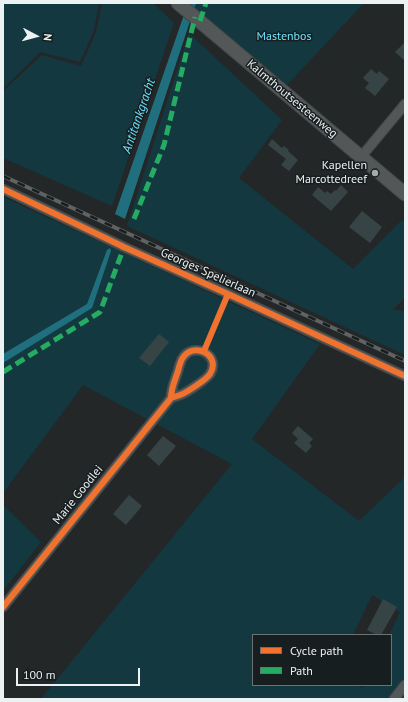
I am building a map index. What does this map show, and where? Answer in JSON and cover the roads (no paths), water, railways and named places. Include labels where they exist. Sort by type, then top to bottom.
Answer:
[{"type":"main road","name":"Kalmthoutsesteenweg","points":[[178,3],[405,194]]},
{"type":"street","points":[[361,157],[405,104]]},
{"type":"street","name":"Georges Spelierlaan","points":[[3,190],[405,376]]},
{"type":"street","name":"Marie Goodlei","points":[[3,607],[171,398],[180,395],[211,374],[212,360],[204,351],[197,350],[188,353],[182,360],[171,391],[171,398]]},
{"type":"street","points":[[394,699],[405,685]]},
{"type":"water","name":"Antitankgracht","points":[[188,3],[196,3],[125,219],[115,214]]},
{"type":"water","points":[[110,248],[111,251],[92,308],[3,363],[3,354],[87,304],[107,250]]},
{"type":"railway","points":[[3,176],[405,361]]},
{"type":"place","name":"Kapellen Marcottedreef","points":[[375,173]]},
{"type":"park label","name":"Mastenbos","points":[[284,37]]}]
